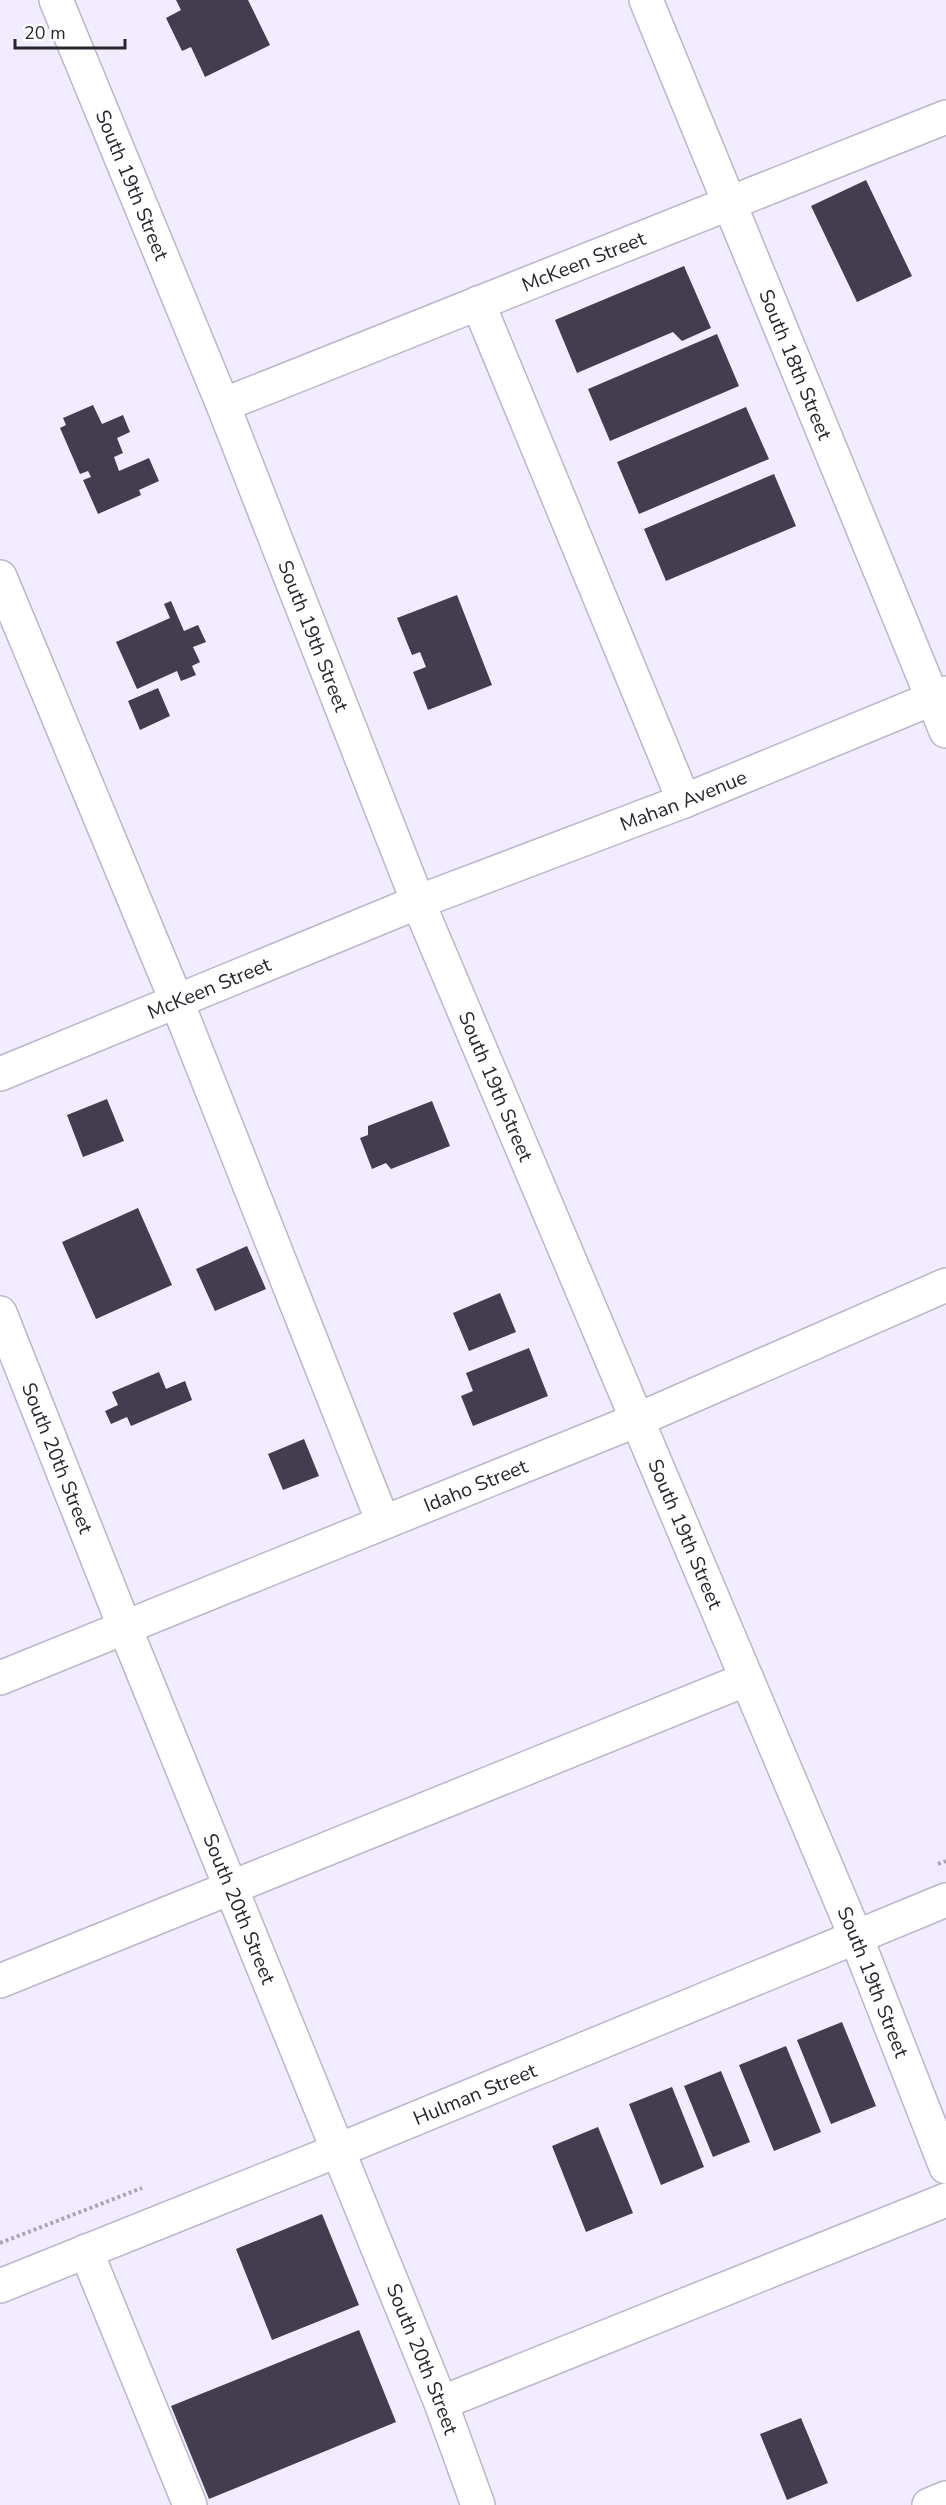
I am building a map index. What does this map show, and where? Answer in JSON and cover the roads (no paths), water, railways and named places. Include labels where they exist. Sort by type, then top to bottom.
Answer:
[{"type":"street","name":"South 19th Street","points":[[56,0],[223,405],[418,902],[856,1937],[946,2167]]},
{"type":"street","name":"South 18th Street","points":[[646,0],[729,203],[939,695],[946,730]]},
{"type":"street","name":"McKeen Street","points":[[223,405],[946,117]]},
{"type":"street","points":[[478,303],[684,801]]},
{"type":"street","points":[[0,577],[177,1002],[383,1522]]},
{"type":"street","name":"Mahan Avenue","points":[[418,902],[684,801],[939,695]]},
{"type":"street","name":"McKeen Street","points":[[0,1074],[418,902]]},
{"type":"street","name":"Idaho Street","points":[[0,1678],[637,1420],[946,1285]]},
{"type":"street","name":"South 20th Street","points":[[0,1313],[125,1628],[441,2403],[478,2505]]},
{"type":"street","points":[[0,1981],[747,1679]]},
{"type":"street","name":"Hulman Street","points":[[0,2286],[339,2150],[946,1900]]},
{"type":"street","points":[[441,2403],[946,2200]]},
{"type":"street","points":[[86,2251],[190,2505]]},
{"type":"street","points":[[929,2505],[946,2498]]}]
